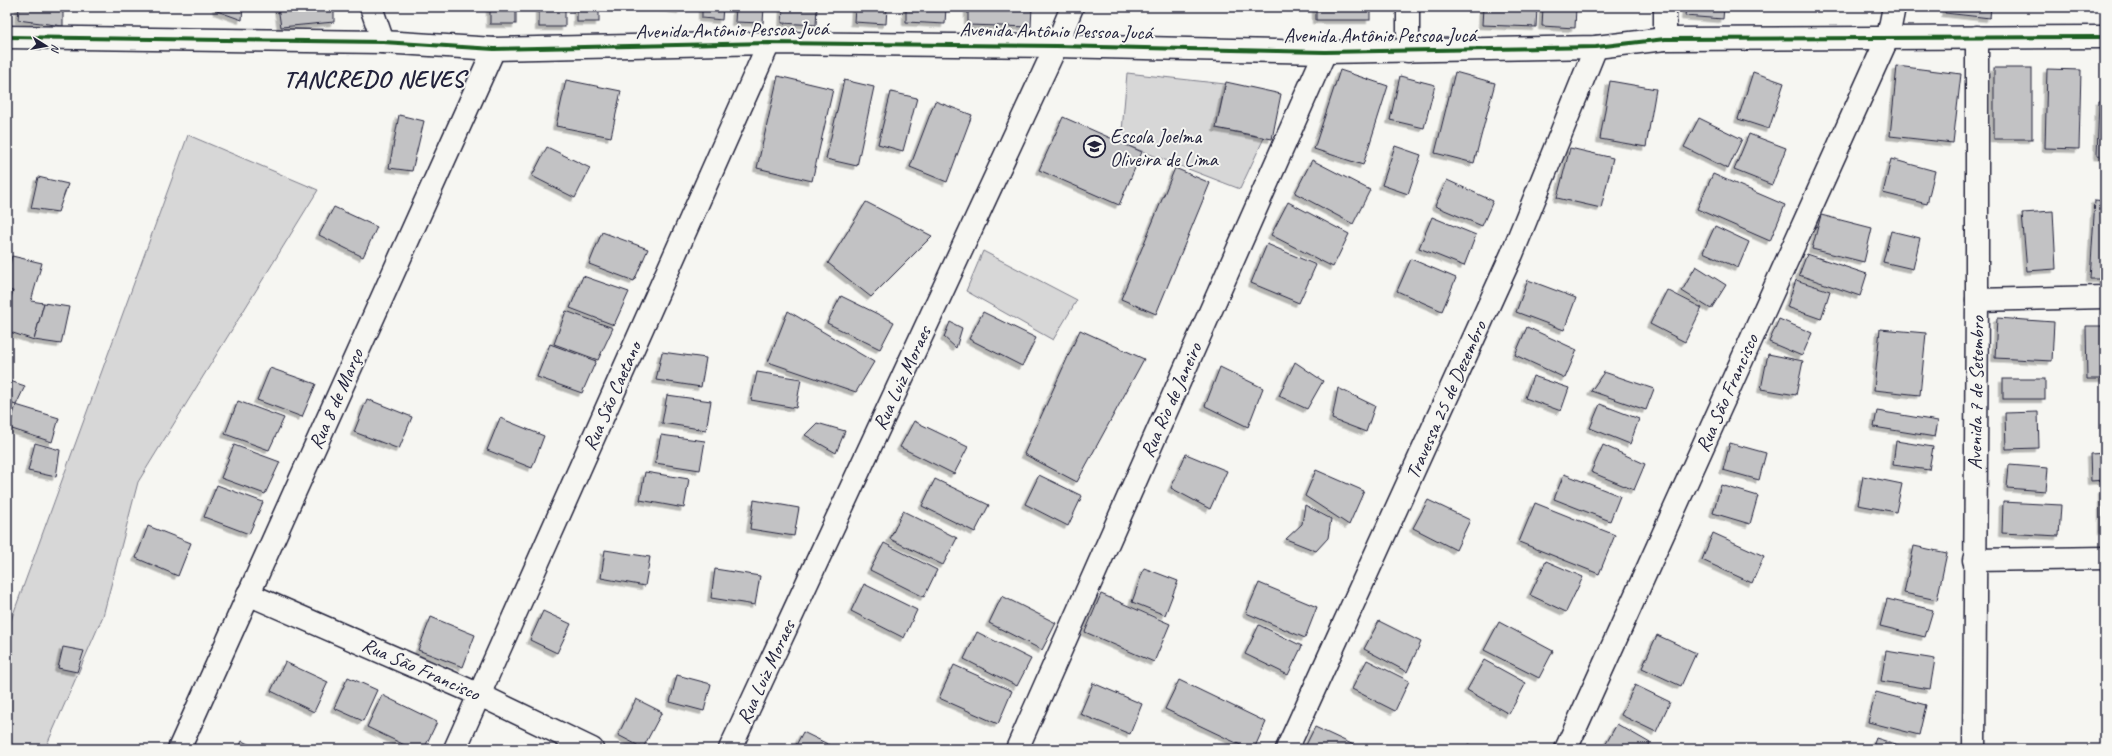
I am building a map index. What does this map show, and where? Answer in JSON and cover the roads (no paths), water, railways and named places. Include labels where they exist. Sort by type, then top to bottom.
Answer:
[{"type":"street","points":[[371,7],[384,42]]},
{"type":"street","name":"Rua Luiz Moraes","points":[[730,749],[1056,46],[1072,7]]},
{"type":"street","points":[[1408,7],[1408,51]]},
{"type":"street","points":[[1665,7],[1665,39]]},
{"type":"street","name":"Rua São Francisco","points":[[1566,749],[1888,37],[1894,7]]},
{"type":"street","name":"Avenida Antônio Pessoa Jucá","points":[[7,37],[384,42],[494,49],[769,43],[1056,46],[1325,52],[1596,47],[1665,39],[2105,37]]},
{"type":"street","name":"Avenida 7 de Setembro","points":[[1974,749],[1977,37]]},
{"type":"street","name":"Rua São Caetano","points":[[455,749],[769,43]]},
{"type":"street","name":"Travessa 25 de Dezembro","points":[[1287,749],[1512,254],[1596,47]]},
{"type":"street","name":"Rua 8 de Março","points":[[180,749],[248,594],[494,49]]},
{"type":"street","name":"Rua Rio de Janeiro","points":[[1017,749],[1325,52]]},
{"type":"street","points":[[1977,300],[2105,297]]},
{"type":"street","points":[[1974,560],[2105,558]]},
{"type":"street","name":"Rua São Francisco","points":[[248,594],[480,695],[592,749]]},
{"type":"place","name":"Escola Joelma Oliveira de Lima","points":[[1095,147]]},
{"type":"district","name":"TANCREDO NEVES","points":[[374,79]]}]
